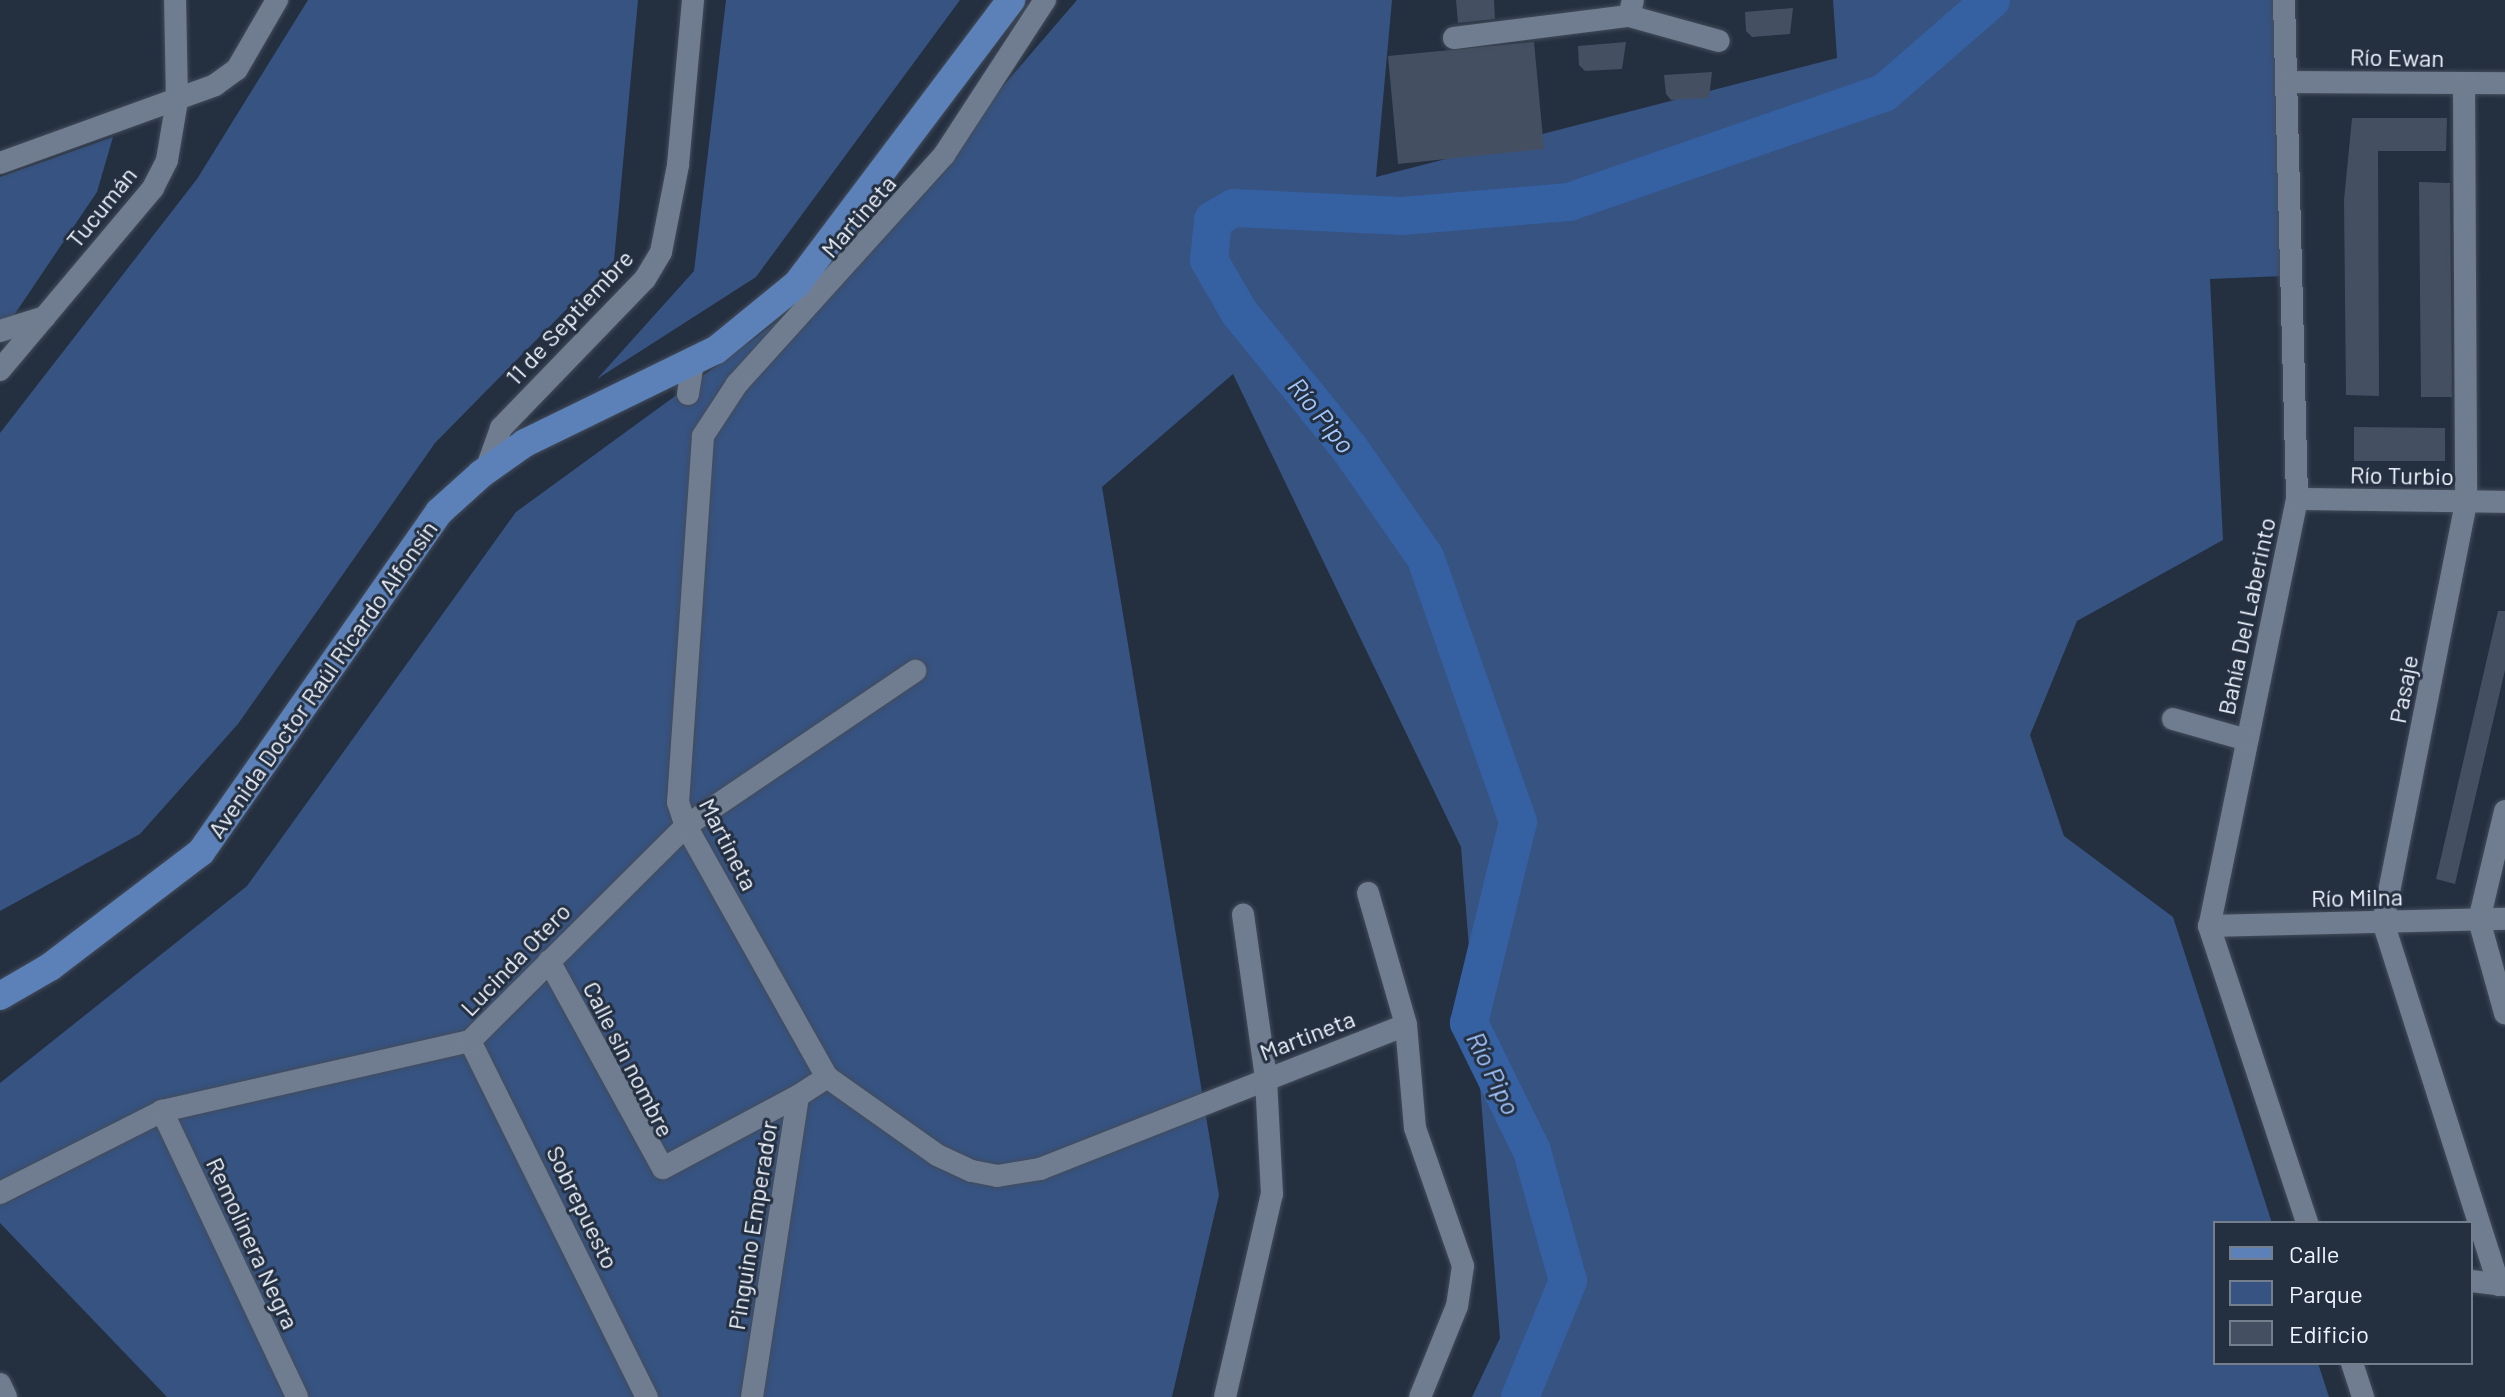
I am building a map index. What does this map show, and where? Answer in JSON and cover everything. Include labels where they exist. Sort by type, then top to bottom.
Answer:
[{"type":"main road","name":"Avenida Doctor Raúl Ricardo Alfonsín","points":[[0,996],[50,967],[201,852],[439,512],[486,470],[525,443],[693,363],[757,321],[797,284],[1011,0]]},
{"type":"street","name":"Tucumán","points":[[0,370],[153,188],[167,160],[177,101],[175,0]]},
{"type":"street","points":[[0,163],[177,101],[237,69],[277,0]]},
{"type":"street","name":"11 de Septiembre","points":[[486,470],[501,428],[645,279],[661,252],[678,165],[693,0]]},
{"type":"street","name":"Martineta","points":[[1045,0],[944,155],[737,384],[703,436],[678,802],[686,826],[827,1077],[937,1155],[997,1176],[1040,1169],[1406,1025]]},
{"type":"street","name":"Bahía Del Laberinto","points":[[2284,0],[2289,82],[2297,499],[2209,926],[2306,1221]]},
{"type":"street","points":[[1454,38],[1631,8],[1719,41]]},
{"type":"street","name":"Río Ewan","points":[[2289,82],[2505,83]]},
{"type":"street","name":"Pasaje","points":[[2464,84],[2466,503],[2383,922],[2502,1285]]},
{"type":"street","points":[[0,331],[45,317]]},
{"type":"street","points":[[688,394],[693,363]]},
{"type":"street","name":"Río Turbio","points":[[2297,499],[2505,502]]},
{"type":"street","name":"Lucinda Otero","points":[[0,1193],[162,1111],[470,1041],[686,826],[915,671]]},
{"type":"street","points":[[2173,719],[2247,740]]},
{"type":"street","points":[[2505,811],[2479,920],[2505,1013]]},
{"type":"street","points":[[1368,893],[1406,1025],[1415,1128],[1463,1266],[1457,1306],[1420,1397]]},
{"type":"street","points":[[1225,1397],[1267,1240],[1272,1194],[1266,1078],[1243,915]]},
{"type":"street","name":"Río Milna","points":[[2209,926],[2505,919]]},
{"type":"street","name":"Calle sin nombre","points":[[549,961],[663,1168],[798,1096]]},
{"type":"street","name":"Sobrepuesto","points":[[470,1041],[647,1397]]},
{"type":"street","name":"Pinguino Emperador","points":[[752,1397],[798,1096],[827,1077]]},
{"type":"street","name":"Remolinera Negra","points":[[162,1111],[297,1397]]},
{"type":"street","points":[[2473,1281],[2502,1285]]},
{"type":"street","points":[[2353,1365],[2363,1397]]},
{"type":"street","points":[[0,1384],[6,1397]]},
{"type":"green space","points":[[308,0],[638,0],[614,261],[435,443],[238,724],[140,834],[0,911],[0,433],[197,179]]},
{"type":"green space","points":[[726,0],[960,0],[756,277],[597,379],[694,271]]},
{"type":"green space","points":[[1077,0],[1392,0],[1376,177],[1837,58],[1833,0],[2275,0],[2284,276],[2210,279],[2223,540],[2077,621],[2030,735],[2064,836],[2173,917],[2271,1221],[2213,1221],[2213,1365],[2319,1365],[2329,1397],[1472,1397],[1500,1338],[1461,847],[1233,374],[1102,487],[1219,1195],[1172,1397],[167,1397],[0,1223],[0,1083],[247,886],[516,512],[841,275]]},
{"type":"green space","points":[[113,137],[97,192],[0,336],[0,177]]},
{"type":"building","points":[[1456,0],[1494,0],[1495,19],[1458,23]]},
{"type":"building","points":[[1793,8],[1790,34],[1752,37],[1746,31],[1745,12]]},
{"type":"building","points":[[1534,42],[1544,149],[1398,164],[1388,56]]},
{"type":"building","points":[[1626,42],[1622,69],[1585,71],[1579,65],[1578,46]]},
{"type":"building","points":[[1712,72],[1709,98],[1671,100],[1666,94],[1664,75]]},
{"type":"building","points":[[2352,118],[2447,118],[2446,151],[2378,151],[2379,396],[2346,395],[2344,200]]},
{"type":"building","points":[[2419,182],[2450,183],[2452,397],[2421,397]]},
{"type":"building","points":[[2354,427],[2445,428],[2445,461],[2354,461]]},
{"type":"building","points":[[2498,611],[2505,611],[2505,670],[2455,884],[2436,879]]},
{"type":"waterway","name":"Río Pipo","points":[[1520,1397],[1568,1281],[1532,1151],[1469,1023],[1518,822],[1425,557],[1350,449],[1239,312],[1209,260],[1213,220],[1234,208],[1402,216],[1569,202],[1884,93],[1991,0]]}]
